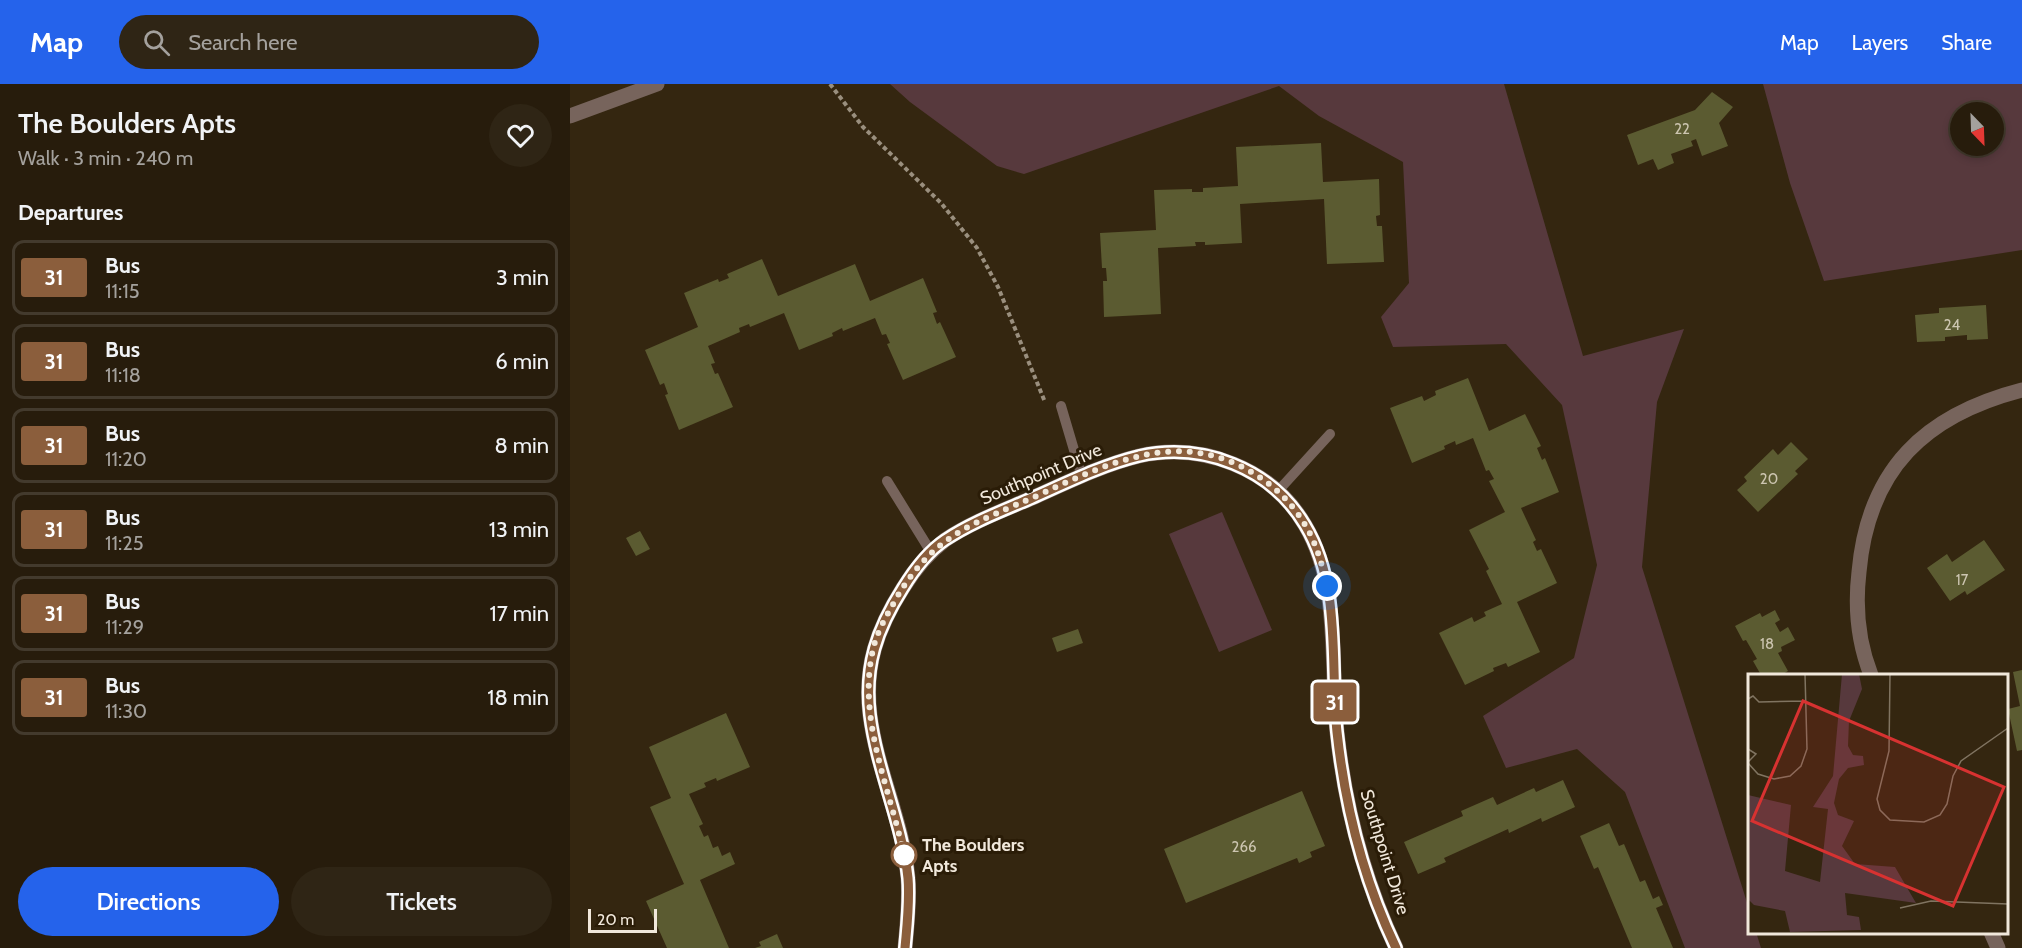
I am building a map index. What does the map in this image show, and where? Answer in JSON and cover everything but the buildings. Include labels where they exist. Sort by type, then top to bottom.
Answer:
[{"type":"street","points":[[570,116],[657,84]]},
{"type":"street","points":[[1871,674],[1860,633],[1858,581],[1866,529],[1884,482],[1902,456],[1937,426],[1979,404],[2022,390]]},
{"type":"street","name":"Southpoint Drive","points":[[905,948],[908,878],[897,824],[876,752],[869,693],[872,659],[882,625],[908,579],[931,552],[969,526],[1082,477],[1135,457],[1165,452],[1188,452],[1213,456],[1239,466],[1278,492],[1289,502],[1305,524],[1315,545],[1324,573],[1331,621],[1337,728],[1346,795],[1365,865],[1396,948]]},
{"type":"street","points":[[1990,933],[1998,948]]},
{"type":"lane","points":[[1061,406],[1082,477]]},
{"type":"lane","points":[[1278,492],[1330,434]]},
{"type":"lane","points":[[887,482],[931,552]]},
{"type":"path","points":[[830,84],[863,127],[940,203],[977,248],[998,287],[1049,411]]},
{"type":"shaded area","points":[[890,84],[1504,84],[1583,356],[1684,329],[1657,402],[1642,567],[1748,906],[1748,933],[1756,933],[1761,948],[1685,948],[1625,792],[1577,749],[1506,768],[1483,716],[1574,658],[1597,565],[1562,405],[1506,344],[1393,347],[1381,317],[1409,283],[1403,162],[1319,116],[1279,86],[1024,174],[997,166],[910,102]]},
{"type":"shaded area","points":[[1763,84],[2022,84],[2022,250],[1824,281],[1790,183]]},
{"type":"shaded area","points":[[1222,512],[1272,630],[1219,652],[1169,534]]},
{"type":"bus line","name":"31","points":[[905,948],[908,878],[897,824],[876,752],[869,693],[875,642],[890,610],[908,579],[931,552],[969,526],[1100,469],[1135,457],[1177,451],[1213,456],[1239,466],[1266,482],[1289,502],[1305,524],[1315,545],[1329,599],[1334,695],[1346,795],[1365,865],[1396,948]]},
{"type":"place","name":"The Boulders Apts","points":[[904,855]]},
{"type":"route","points":[[904,855],[905,860],[876,752],[869,693],[872,659],[875,642],[882,625],[908,579],[931,552],[956,533],[984,518],[1071,481],[1135,457],[1177,451],[1201,453],[1239,466],[1266,482],[1289,502],[1305,524],[1315,545],[1327,586]]}]
